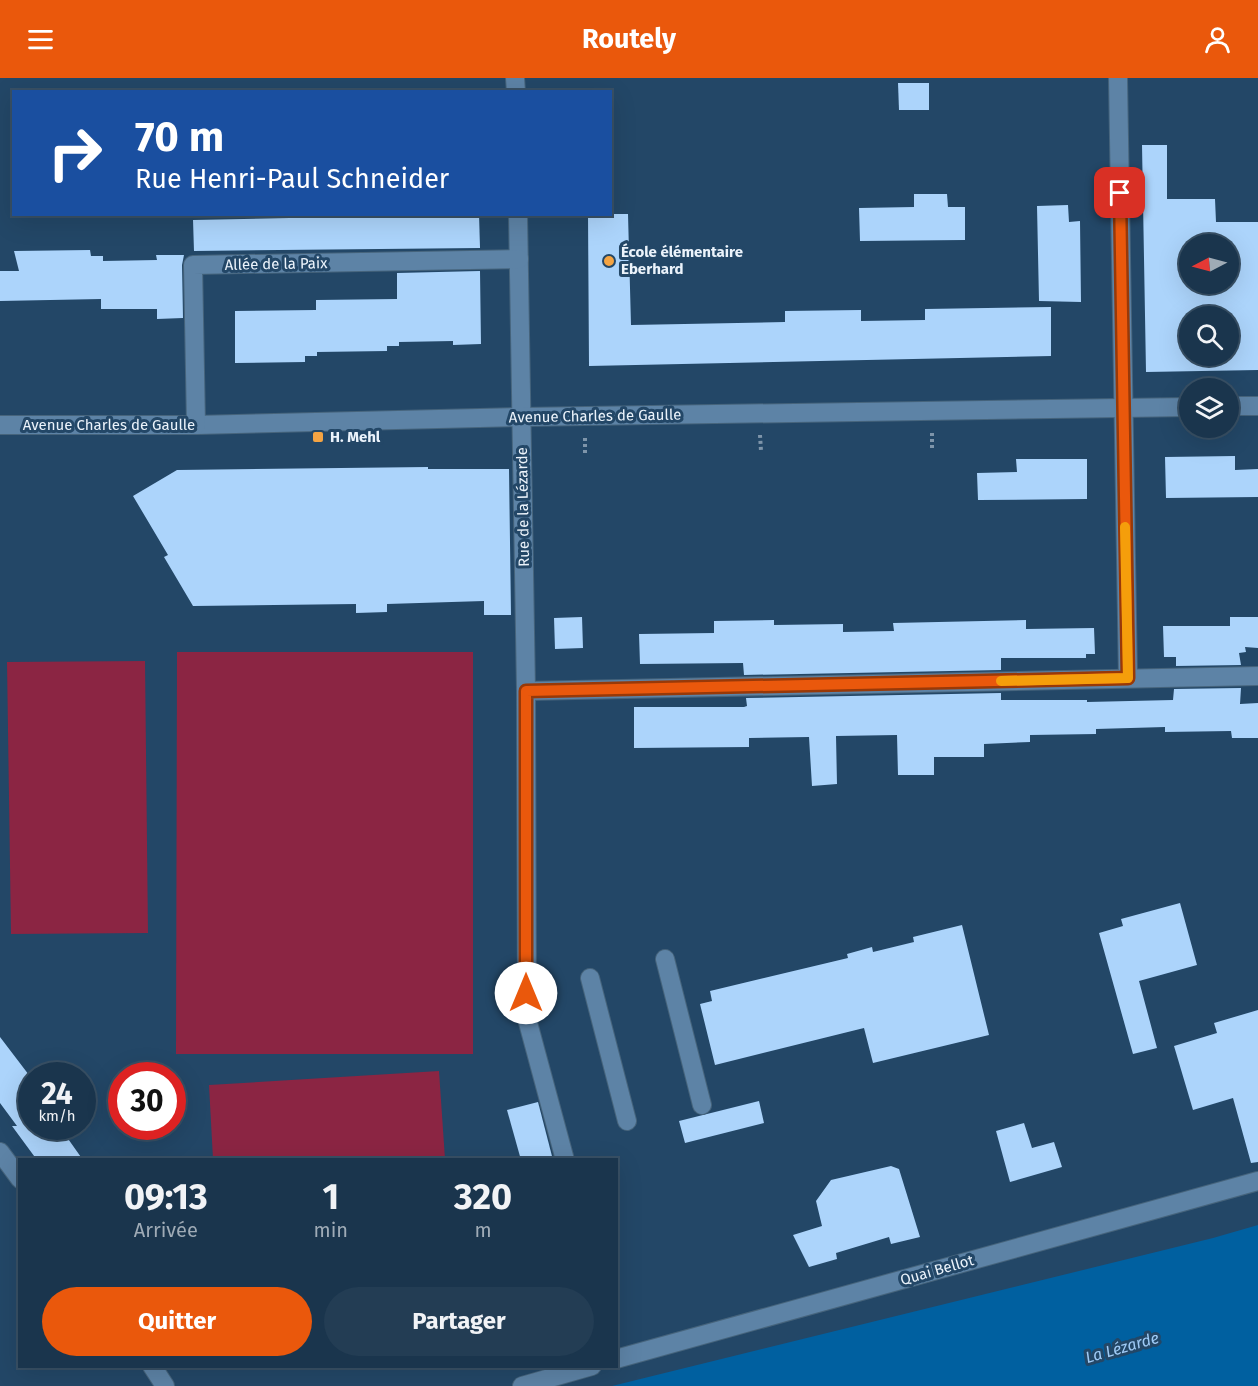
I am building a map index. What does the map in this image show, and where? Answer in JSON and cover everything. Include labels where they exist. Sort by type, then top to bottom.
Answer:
[{"type":"street","points":[[1118,78],[1128,678]]},
{"type":"street","name":"Rue de la Lézarde","points":[[518,216],[526,691],[527,1019],[564,1158]]},
{"type":"street","name":"Allée de la Paix","points":[[196,424],[193,265],[519,259]]},
{"type":"street","points":[[1239,406],[1258,406]]},
{"type":"street","name":"Avenue Charles de Gaulle","points":[[0,425],[196,424],[1179,407]]},
{"type":"street","points":[[526,691],[1258,676]]},
{"type":"street","points":[[665,959],[702,1105]]},
{"type":"street","points":[[590,978],[627,1121]]},
{"type":"street","points":[[0,1152],[18,1176]]},
{"type":"street","name":"Quai Bellot","points":[[618,1354],[1258,1180]]},
{"type":"street","points":[[153,1368],[165,1386]]},
{"type":"street","points":[[522,1386],[585,1368]]},
{"type":"shaded area","points":[[177,652],[473,652],[473,1054],[176,1054]]},
{"type":"shaded area","points":[[145,661],[148,933],[11,934],[7,662]]},
{"type":"shaded area","points":[[439,1071],[445,1158],[213,1158],[209,1085]]},
{"type":"water","name":"La Lézarde","points":[[1258,1225],[1258,1386],[612,1386],[1213,1238]]},
{"type":"building","points":[[898,83],[929,83],[929,110],[899,110]]},
{"type":"building","points":[[1142,145],[1167,145],[1167,199],[1215,199],[1216,222],[1258,222],[1258,370],[1146,372]]},
{"type":"building","points":[[914,194],[947,194],[948,207],[965,207],[965,240],[860,241],[859,208],[914,207]]},
{"type":"building","points":[[1068,205],[1069,222],[1080,221],[1081,302],[1039,301],[1037,206]]},
{"type":"building","name":"École élémentaire Eberhard","points":[[628,214],[631,325],[785,322],[785,311],[861,310],[861,321],[925,320],[925,309],[1051,307],[1051,356],[589,366],[588,216]]},
{"type":"building","points":[[479,216],[480,248],[194,251],[193,220]]},
{"type":"building","points":[[90,250],[91,256],[103,256],[103,261],[157,260],[156,255],[184,255],[182,265],[183,318],[157,319],[157,309],[101,309],[101,299],[0,301],[0,271],[19,271],[14,251]]},
{"type":"building","points":[[480,271],[481,344],[453,345],[453,341],[399,342],[399,346],[387,346],[387,351],[317,352],[317,356],[305,356],[305,362],[235,363],[235,311],[316,310],[316,300],[397,299],[397,273]]},
{"type":"building","points":[[1235,456],[1235,470],[1258,469],[1258,497],[1166,498],[1165,457]]},
{"type":"building","points":[[1016,459],[1087,459],[1087,499],[978,500],[977,473],[1017,472]]},
{"type":"building","points":[[428,467],[428,469],[509,469],[511,615],[484,615],[484,601],[387,604],[387,612],[356,613],[356,604],[193,606],[164,557],[168,555],[133,496],[177,470]]},
{"type":"building","points":[[582,617],[583,648],[555,649],[554,618]]},
{"type":"building","points":[[1230,617],[1258,617],[1258,648],[1245,647],[1246,652],[1239,653],[1241,665],[1176,666],[1176,657],[1164,657],[1163,626],[1230,626]]},
{"type":"building","points":[[774,620],[774,625],[843,624],[843,632],[894,631],[893,623],[1026,620],[1026,629],[1094,628],[1095,654],[1086,654],[1086,658],[1001,658],[1001,670],[744,675],[743,663],[640,664],[639,634],[714,633],[714,621]]},
{"type":"building","points":[[1241,688],[1240,704],[1258,703],[1258,738],[1232,738],[1231,731],[1165,732],[1165,727],[1096,729],[1096,734],[1030,735],[1030,742],[984,744],[984,757],[934,757],[934,775],[898,775],[897,735],[836,736],[837,784],[812,786],[809,737],[749,738],[749,747],[634,748],[634,707],[744,707],[747,706],[746,698],[1001,693],[1001,700],[1087,700],[1087,702],[1173,700],[1174,689]]},
{"type":"building","points":[[1180,903],[1197,965],[1139,981],[1157,1048],[1133,1054],[1099,933],[1123,926],[1121,919]]},
{"type":"building","points":[[962,925],[989,1035],[873,1063],[864,1028],[715,1065],[700,1004],[712,1001],[710,991],[848,958],[847,954],[872,947],[873,952],[914,942],[913,937]]},
{"type":"building","points":[[1258,1010],[1258,1162],[1251,1163],[1233,1098],[1193,1110],[1174,1046],[1217,1033],[1214,1023]]},
{"type":"building","points":[[0,1037],[19,1062],[18,1134],[12,1126],[17,1126],[0,1103]]},
{"type":"building","points":[[759,1101],[764,1123],[685,1143],[679,1121]]},
{"type":"building","points":[[538,1102],[552,1158],[520,1158],[507,1110]]},
{"type":"building","points":[[1024,1123],[1032,1148],[1054,1142],[1062,1167],[1010,1182],[996,1131]]},
{"type":"building","points":[[22,1140],[69,1140],[82,1158],[36,1158]]},
{"type":"building","points":[[891,1166],[899,1169],[920,1237],[891,1244],[889,1237],[836,1253],[837,1259],[809,1267],[793,1235],[822,1226],[816,1201],[831,1180]]},
{"type":"slow traffic","points":[[1001,681],[1128,678],[1125,527]]},
{"type":"place","name":"École élémentaire Eberhard","points":[[609,261]]},
{"type":"place","name":"H. Mehl","points":[[318,437]]},
{"type":"route","points":[[526,993],[526,691],[1128,678],[1120,193]]}]
